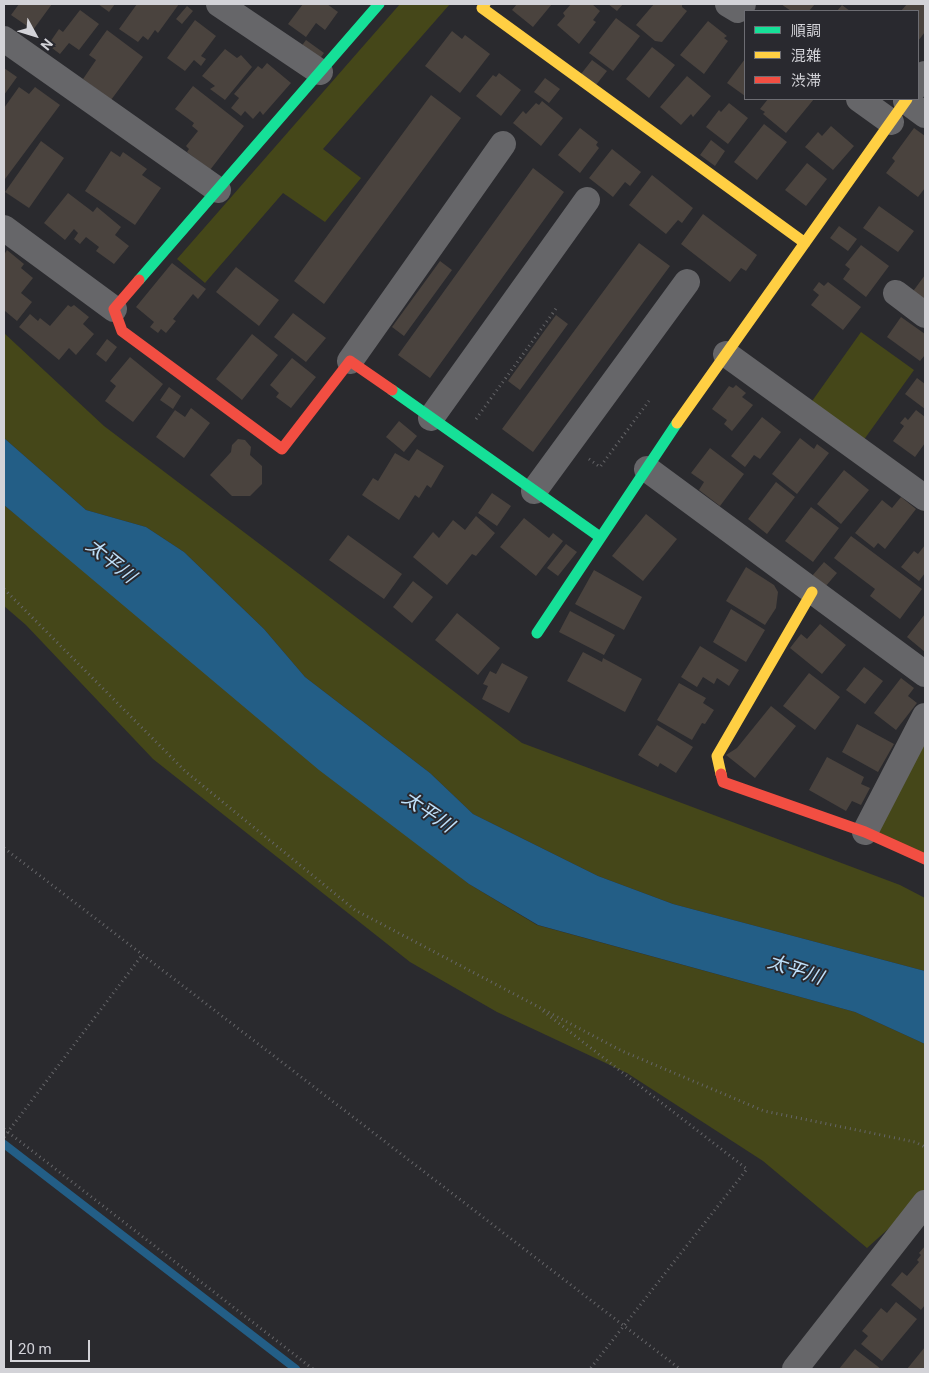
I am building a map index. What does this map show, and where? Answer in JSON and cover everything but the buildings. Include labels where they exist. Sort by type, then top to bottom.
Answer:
[{"type":"street","points":[[218,4],[320,72]]},
{"type":"street","points":[[114,309],[379,4]]},
{"type":"street","points":[[485,4],[482,8],[805,243]]},
{"type":"street","points":[[4,39],[218,190]]},
{"type":"street","points":[[919,88],[925,74]]},
{"type":"street","points":[[860,100],[890,122]]},
{"type":"street","points":[[537,633],[600,537],[726,354],[890,122],[914,100]]},
{"type":"street","points":[[4,228],[114,309],[122,331],[282,449],[350,361],[503,144]]},
{"type":"street","points":[[431,418],[587,200]]},
{"type":"street","points":[[534,491],[687,282]]},
{"type":"street","points":[[896,293],[925,315]]},
{"type":"street","points":[[726,354],[925,498]]},
{"type":"street","points":[[350,361],[600,537]]},
{"type":"street","points":[[647,469],[925,674]]},
{"type":"street","points":[[812,592],[717,756],[722,782],[865,832],[925,859]]},
{"type":"street","points":[[865,832],[925,716]]},
{"type":"street","points":[[795,1369],[925,1203]]},
{"type":"path","points":[[461,439],[558,306]]},
{"type":"path","points":[[583,466],[589,459],[600,467],[649,401]]},
{"type":"path","points":[[4,589],[186,772],[355,910],[622,1051],[764,1111],[915,1142],[925,1148]]},
{"type":"path","points":[[4,848],[680,1369]]},
{"type":"path","points":[[4,1138],[143,954]]},
{"type":"path","points":[[534,1004],[747,1169],[590,1369]]},
{"type":"path","points":[[4,1129],[313,1369]]},
{"type":"shaded area","points":[[400,4],[450,4],[323,149],[361,178],[325,222],[283,193],[205,283],[177,259]]},
{"type":"shaded area","points":[[861,332],[914,370],[863,441],[810,404]]},
{"type":"shaded area","points":[[4,333],[104,426],[522,743],[900,885],[925,898],[925,971],[673,904],[598,876],[473,814],[430,773],[305,677],[264,629],[184,552],[146,527],[86,510],[4,438]]},
{"type":"shaded area","points":[[4,505],[469,884],[537,925],[855,1012],[925,1044],[925,1196],[867,1248],[763,1161],[627,1073],[497,1012],[410,962],[153,759],[26,625],[4,606]]},
{"type":"shaded area","points":[[925,716],[925,859],[865,832]]},
{"type":"water","name":"太平川","points":[[4,438],[86,510],[146,527],[184,552],[264,629],[305,677],[430,773],[473,814],[598,876],[673,904],[925,971],[925,1044],[855,1012],[538,925],[469,884],[319,770],[4,505]]},
{"type":"waterway","points":[[4,1144],[296,1369]]},
{"type":"traffic: fast","points":[[139,280],[379,4]]},
{"type":"traffic: fast","points":[[392,390],[600,537]]},
{"type":"traffic: fast","points":[[537,633],[677,423]]},
{"type":"traffic: slow","points":[[485,4],[482,8],[805,243]]},
{"type":"traffic: slow","points":[[677,423],[906,100]]},
{"type":"traffic: slow","points":[[721,774],[717,756],[812,592]]},
{"type":"traffic: jam","points":[[139,280],[114,309],[122,331],[282,449],[350,361],[392,390]]},
{"type":"traffic: jam","points":[[721,774],[723,782],[865,832],[925,859]]}]
